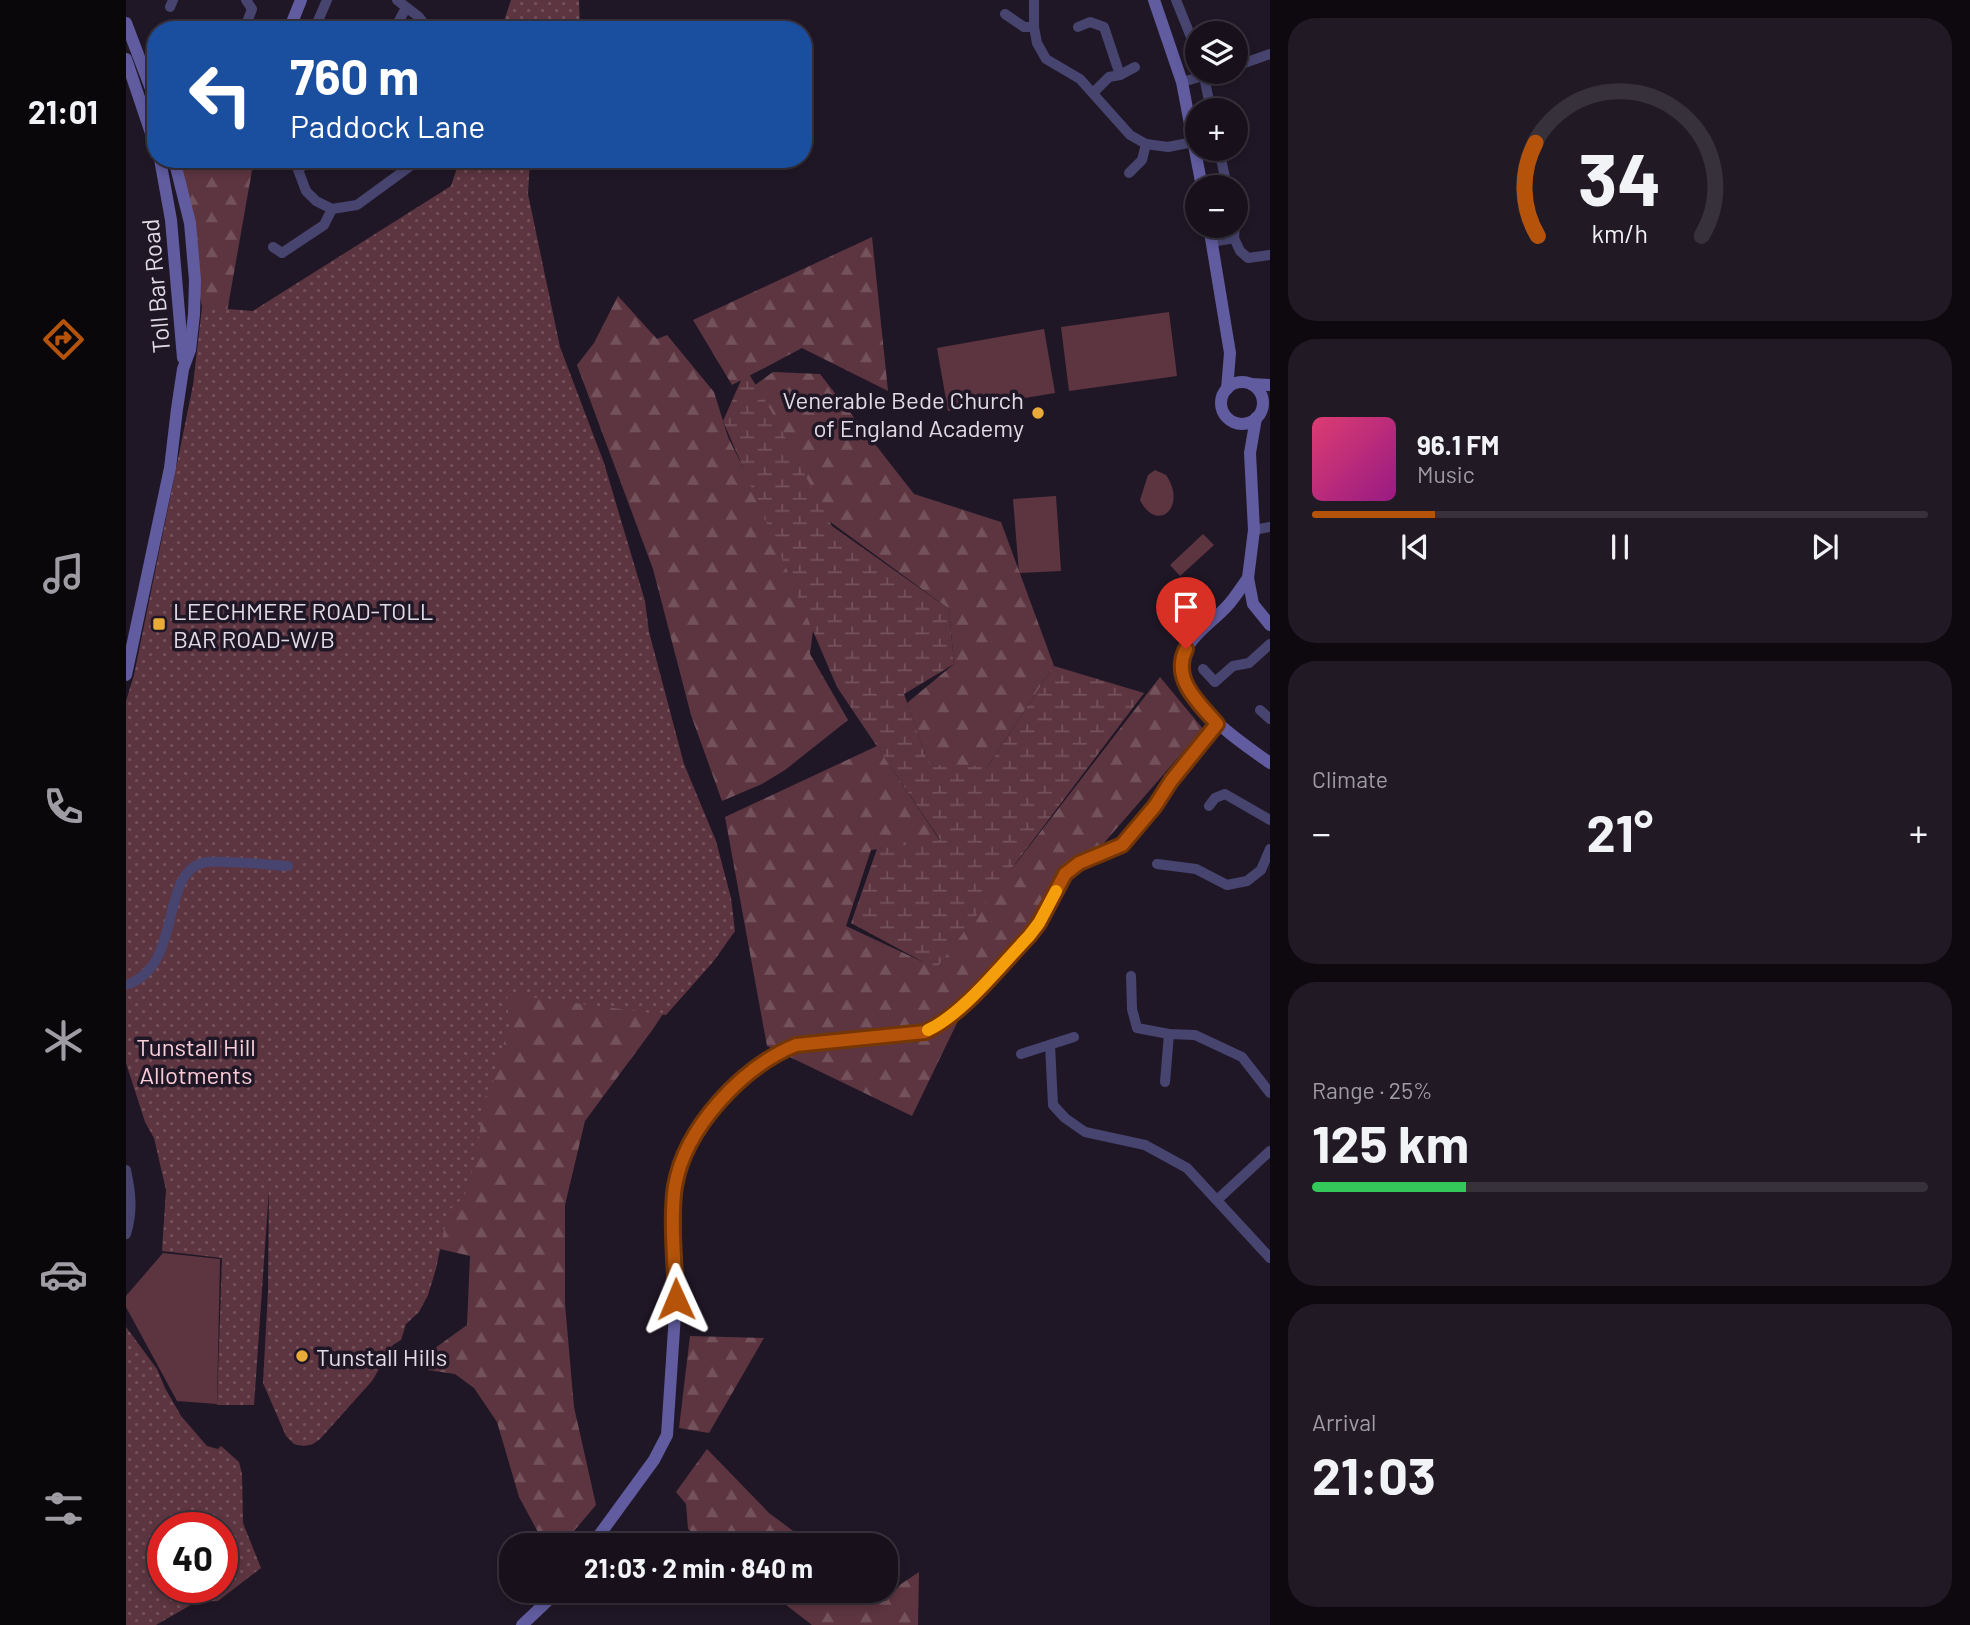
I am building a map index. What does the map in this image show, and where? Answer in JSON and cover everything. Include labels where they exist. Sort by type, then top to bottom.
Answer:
[{"type":"main road","points":[[293,21],[301,0]]},
{"type":"main road","points":[[1154,0],[1185,98]]},
{"type":"main road","points":[[126,23],[147,77]]},
{"type":"main road","points":[[126,59],[147,121]]},
{"type":"main road","name":"Toll Bar Road","points":[[126,675],[132,625],[141,611],[170,468],[183,369],[170,168]]},
{"type":"main road","name":"Toll Bar Road","points":[[172,168],[190,223],[195,280],[190,350],[183,369]]},
{"type":"main road","points":[[1211,238],[1230,353],[1227,388],[1221,403],[1224,413],[1237,424],[1245,436],[1250,453],[1254,530],[1248,578],[1250,597],[1256,610],[1270,625]]},
{"type":"main road","points":[[1230,353],[1249,384],[1259,391],[1263,400],[1263,411],[1250,453]]},
{"type":"main road","points":[[1227,388],[1240,382],[1270,385]]},
{"type":"main road","points":[[1237,424],[1250,422],[1263,411]]},
{"type":"main road","points":[[1248,578],[1229,604],[1189,644],[1181,665],[1185,684],[1217,724],[1270,763]]},
{"type":"main road","points":[[1229,604],[1250,597]]},
{"type":"main road","points":[[601,1533],[659,1451],[667,1435],[676,1299],[675,1187],[687,1147],[702,1124],[730,1091],[778,1052],[796,1045],[908,1035],[925,1032],[940,1024],[1029,936],[1039,923],[1065,874],[1079,863],[1122,845],[1217,724]]},
{"type":"main road","points":[[522,1625],[545,1603]]},
{"type":"street","points":[[246,0],[252,9],[247,21]]},
{"type":"street","points":[[318,21],[327,0]]},
{"type":"street","points":[[397,0],[422,21]]},
{"type":"street","points":[[1034,0],[1037,43],[1046,59],[1080,79],[1130,135],[1146,144],[1168,146],[1185,143]]},
{"type":"street","points":[[1176,0],[1185,22]]},
{"type":"street","points":[[399,21],[406,8]]},
{"type":"street","points":[[1004,14],[1024,27],[1034,27]]},
{"type":"street","points":[[1078,27],[1090,22],[1104,27],[1120,75]]},
{"type":"street","points":[[1248,62],[1270,54]]},
{"type":"street","points":[[1094,92],[1109,77],[1135,67]]},
{"type":"street","points":[[1129,173],[1142,160],[1146,144]]},
{"type":"street","points":[[297,168],[306,191],[316,201],[332,209],[357,205],[408,168]]},
{"type":"street","points":[[273,247],[282,253],[324,225],[332,209]]},
{"type":"street","points":[[1212,242],[1234,238],[1240,251],[1248,258],[1270,255]]},
{"type":"street","points":[[1254,530],[1270,527]]},
{"type":"street","points":[[1203,669],[1214,682],[1233,666],[1249,663],[1270,643]]},
{"type":"street","points":[[1260,710],[1270,719]]},
{"type":"street","points":[[1209,806],[1215,798],[1225,794],[1270,820]]},
{"type":"street","points":[[1157,864],[1196,869],[1227,885],[1247,881],[1261,870],[1270,849]]},
{"type":"street","points":[[126,985],[148,973],[156,961],[178,892],[189,870],[206,862],[288,866]]},
{"type":"street","points":[[1131,976],[1132,1009],[1137,1028],[1169,1034],[1195,1035],[1242,1057],[1270,1093]]},
{"type":"street","points":[[1165,1082],[1169,1034]]},
{"type":"street","points":[[1021,1054],[1074,1037]]},
{"type":"street","points":[[1050,1045],[1053,1105],[1065,1118],[1085,1132],[1145,1145],[1187,1168],[1270,1258]]},
{"type":"street","points":[[1217,1200],[1270,1151]]},
{"type":"street","points":[[126,1170],[131,1192],[131,1216],[126,1234]]},
{"type":"green space","points":[[511,0],[579,0],[580,21],[504,21]]},
{"type":"green space","points":[[176,168],[252,168],[227,312],[202,307]]},
{"type":"green space","name":"Tunstall Hill Allotments","points":[[457,168],[529,168],[528,194],[560,347],[604,463],[645,601],[649,632],[684,764],[716,841],[731,898],[735,931],[713,962],[666,1015],[507,994],[509,1025],[493,1081],[483,1102],[477,1156],[464,1197],[448,1211],[428,1295],[419,1312],[406,1324],[401,1340],[393,1345],[372,1381],[320,1439],[304,1446],[294,1444],[286,1436],[263,1383],[268,1290],[269,1189],[254,1405],[217,1405],[222,1258],[162,1251],[166,1190],[154,1138],[145,1122],[126,1063],[126,701],[134,675],[193,385],[202,307],[253,311],[451,186]]},
{"type":"green space","points":[[872,237],[888,391],[802,348],[732,385],[693,320]]},
{"type":"green space","points":[[618,296],[657,339],[667,335],[714,392],[728,437],[815,614],[810,654],[848,720],[785,770],[762,784],[722,801],[691,715],[653,569],[577,365],[594,343]]},
{"type":"green space","points":[[1169,312],[1177,376],[1069,391],[1061,327]]},
{"type":"green space","points":[[1044,329],[1055,393],[948,411],[937,348]]},
{"type":"green space","points":[[746,369],[832,526],[949,609],[954,664],[904,694],[929,765],[988,766],[1054,666],[1144,693],[936,969],[851,923],[877,849],[940,840],[837,687],[723,421]]},
{"type":"green space","points":[[773,372],[820,374],[914,494],[1001,522],[1054,666],[984,772],[929,765],[907,703],[954,664],[949,609],[829,521],[755,385]]},
{"type":"green space","points":[[1155,470],[1166,475],[1174,497],[1168,512],[1161,515],[1154,515],[1147,510],[1140,500],[1148,475]]},
{"type":"green space","points":[[1056,496],[1061,571],[1019,573],[1013,499]]},
{"type":"green space","points":[[1203,534],[1214,545],[1180,576],[1170,565]]},
{"type":"green space","points":[[1160,677],[1203,729],[969,998],[912,1116],[767,1046],[725,817],[877,746],[940,841],[871,850],[846,926],[923,962],[1014,866]]},
{"type":"green space","points":[[717,933],[653,1029],[585,1121],[565,1205],[565,1304],[574,1407],[596,1505],[572,1533],[538,1533],[519,1497],[497,1422],[474,1388],[455,1374],[428,1370],[431,1351],[467,1325],[470,1256],[427,1246],[494,988]]},
{"type":"green space","points":[[163,1253],[220,1259],[217,1404],[177,1401],[126,1307],[126,1296]]},
{"type":"green space","points":[[126,1327],[157,1369],[181,1416],[207,1446],[218,1449],[221,1446],[239,1462],[242,1474],[243,1523],[261,1568],[238,1586],[238,1512],[147,1512],[147,1603],[194,1603],[156,1625],[126,1625]]},
{"type":"green space","points":[[690,1336],[764,1338],[709,1433],[679,1428]]},
{"type":"green space","points":[[707,1449],[769,1513],[796,1533],[693,1533],[688,1529],[686,1504],[676,1492]]},
{"type":"green space","points":[[919,1572],[918,1625],[812,1625],[784,1603],[898,1603],[898,1587]]},
{"type":"slow traffic","points":[[928,1030],[958,1009],[1029,936],[1056,891]]},
{"type":"place","name":"Venerable Bede Church of England Academy","points":[[1038,413]]},
{"type":"place","name":"LEECHMERE ROAD-TOLL BAR ROAD-W/B","points":[[159,624]]},
{"type":"place","name":"Tunstall Hills","points":[[302,1356]]},
{"type":"route","points":[[676,1299],[675,1187],[687,1147],[702,1124],[730,1091],[778,1052],[796,1045],[925,1032],[958,1009],[1029,936],[1039,923],[1065,874],[1079,863],[1122,845],[1217,724],[1185,684],[1181,665],[1186,649]]}]
